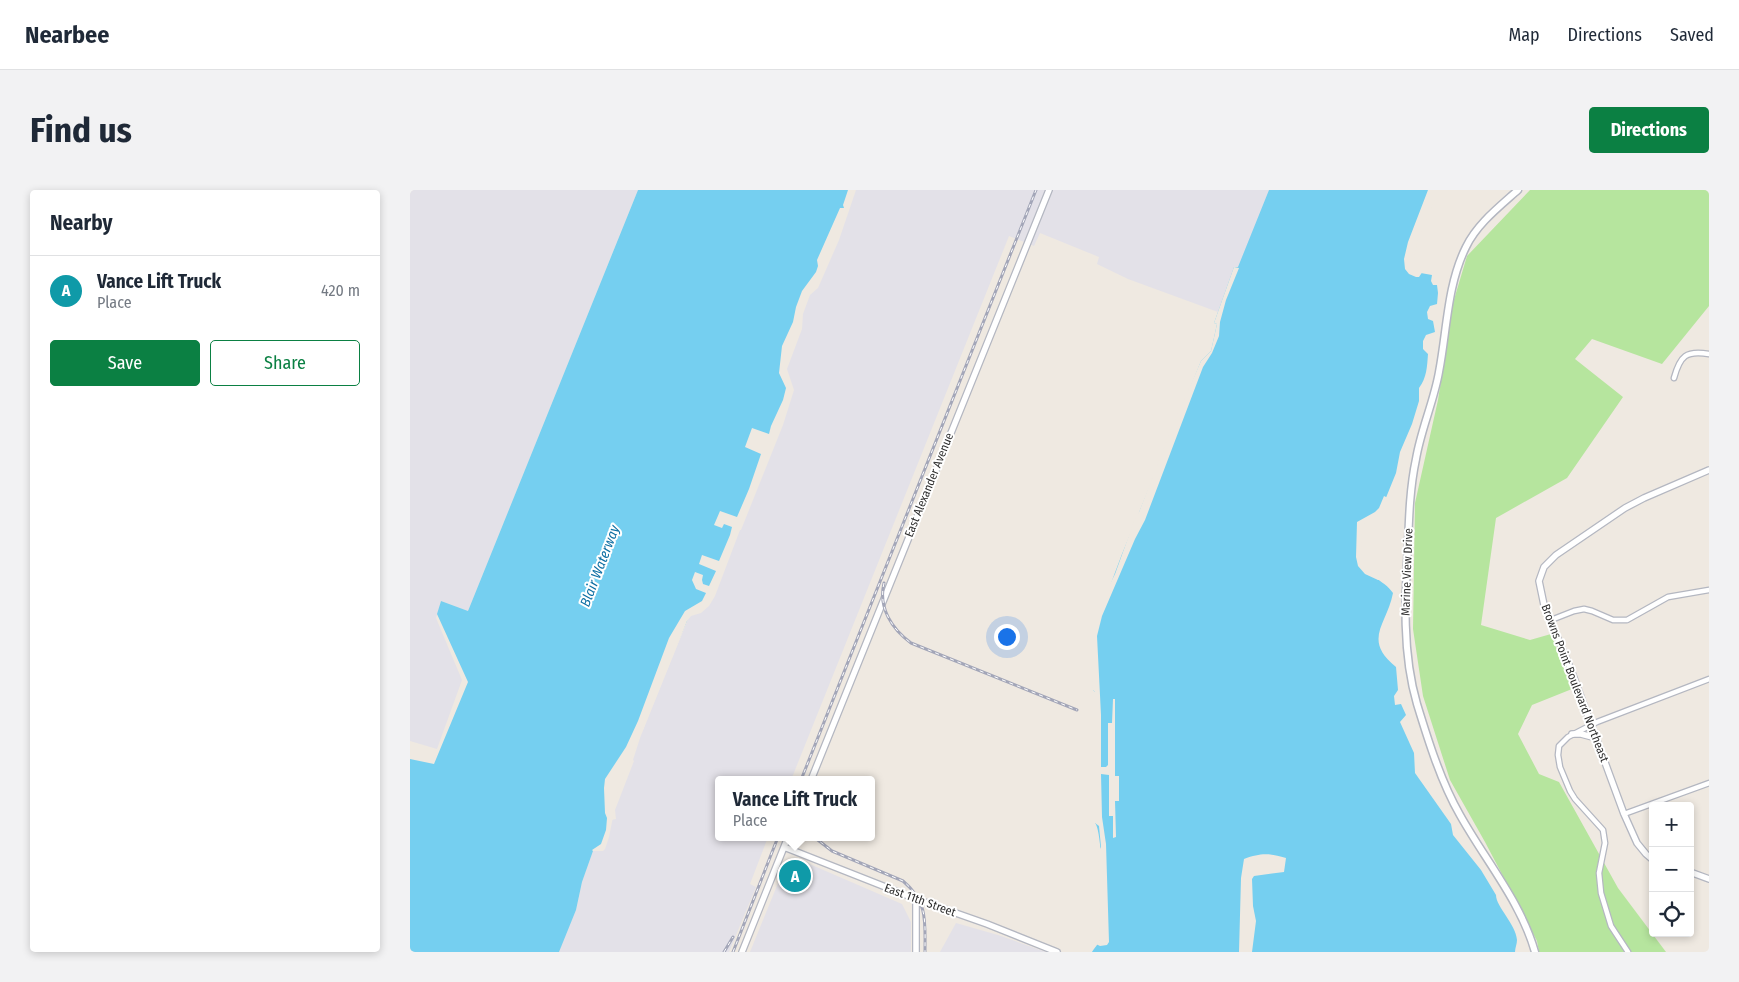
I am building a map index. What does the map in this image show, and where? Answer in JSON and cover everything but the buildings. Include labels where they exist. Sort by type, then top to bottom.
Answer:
[{"type":"main road","name":"Marine View Drive","points":[[1518,190],[1480,227],[1469,241],[1458,264],[1452,288],[1438,379],[1416,456],[1413,474],[1406,616],[1410,676],[1417,704],[1450,797],[1516,908],[1530,936],[1535,952]]},
{"type":"street","name":"East Alexander Avenue","points":[[813,776],[1049,190]]},
{"type":"street","points":[[1674,378],[1680,361],[1688,354],[1699,352],[1709,354]]},
{"type":"street","name":"Browns Point Boulevard Northeast","points":[[1649,857],[1637,843],[1624,814],[1544,604],[1539,585],[1542,572],[1549,562],[1625,508],[1652,494],[1709,470]]},
{"type":"street","points":[[1551,620],[1584,609],[1613,620],[1627,620],[1668,598],[1709,590]]},
{"type":"street","points":[[1628,952],[1611,926],[1601,894],[1599,873],[1605,844],[1604,830],[1575,799],[1567,785],[1560,767],[1558,755],[1560,746],[1572,734],[1591,725],[1709,679]]},
{"type":"street","points":[[1572,734],[1596,738]]},
{"type":"street","points":[[1624,814],[1709,783]]},
{"type":"street","points":[[742,952],[786,841]]},
{"type":"street","name":"East 11th Street","points":[[784,846],[916,899],[987,924],[1057,952]]},
{"type":"street","points":[[1694,873],[1709,879]]},
{"type":"street","points":[[916,899],[916,952]]},
{"type":"shaded area","points":[[410,190],[638,190],[468,611],[441,601],[436,618],[462,680],[437,749],[410,741]]},
{"type":"shaded area","points":[[853,190],[1285,190],[1218,312],[1128,279],[1097,264],[1099,257],[1040,233],[1034,246],[1009,236],[793,776],[715,776],[715,841],[766,841],[750,884],[756,887],[729,952],[559,952],[563,941],[533,952],[565,935],[576,910],[582,882],[593,851],[611,820],[616,819],[615,810],[634,761],[640,738],[784,369],[801,313]]},
{"type":"shaded area","points":[[793,859],[798,859],[902,904],[911,922],[911,952],[750,952],[785,866]]},
{"type":"shaded area","points":[[956,923],[998,935],[1046,952],[940,952]]},
{"type":"green space","points":[[1530,190],[1709,190],[1709,306],[1662,364],[1592,339],[1575,359],[1623,397],[1567,478],[1496,518],[1481,625],[1530,640],[1551,634],[1572,689],[1532,705],[1518,734],[1539,774],[1559,782],[1618,888],[1649,929],[1649,937],[1655,937],[1666,952],[1539,952],[1537,941],[1450,780],[1423,696],[1413,629],[1415,503],[1438,400],[1453,303],[1467,256]]},
{"type":"water","name":"Blair Waterway","points":[[638,190],[853,190],[808,294],[784,369],[792,387],[712,598],[690,614],[619,776],[611,820],[601,851],[593,851],[582,882],[576,910],[559,952],[410,952],[410,759],[434,764],[468,682],[437,614],[441,601],[468,611]]},
{"type":"water","points":[[1269,190],[1437,190],[1419,233],[1411,263],[1415,272],[1432,275],[1431,281],[1433,285],[1437,285],[1437,304],[1430,306],[1427,312],[1428,319],[1433,321],[1435,332],[1426,335],[1423,341],[1423,349],[1428,354],[1426,372],[1419,388],[1419,401],[1400,452],[1396,473],[1381,510],[1358,528],[1358,556],[1364,569],[1385,584],[1393,593],[1379,640],[1380,648],[1396,667],[1398,690],[1394,696],[1395,705],[1401,704],[1406,715],[1400,722],[1414,753],[1415,773],[1451,824],[1453,835],[1481,870],[1496,895],[1499,905],[1516,934],[1515,952],[1252,952],[1256,921],[1253,906],[1252,879],[1254,876],[1284,872],[1286,858],[1265,854],[1244,859],[1241,878],[1239,952],[1092,952],[1099,942],[1103,926],[1100,842],[1095,823],[1095,692],[1093,690],[1096,623],[1122,554],[1201,361],[1211,351],[1217,324],[1214,323],[1234,267],[1238,267]]},
{"type":"pier","points":[[848,190],[856,190],[839,240],[818,288],[810,295],[803,314],[802,329],[787,369],[794,390],[783,425],[715,596],[709,606],[701,613],[691,616],[687,621],[631,759],[621,777],[605,849],[603,851],[593,851],[601,844],[606,830],[605,779],[626,747],[638,721],[669,638],[685,611],[702,601],[706,593],[696,589],[692,580],[695,572],[703,575],[703,584],[709,586],[716,571],[699,564],[702,555],[719,561],[730,535],[732,527],[724,524],[722,528],[714,525],[720,511],[737,517],[749,489],[761,454],[745,447],[752,428],[769,434],[783,400],[786,388],[779,373],[782,346],[793,322],[802,291],[816,272],[817,260],[840,208],[844,208],[843,205]]},
{"type":"pier","points":[[1428,190],[1439,190],[1418,240],[1413,262],[1417,270],[1423,271],[1419,277],[1416,277],[1409,274],[1405,269],[1404,259],[1408,242]]},
{"type":"pier","points":[[1234,267],[1239,268],[1226,300],[1220,322],[1219,336],[1212,353],[1203,367],[1145,520],[1102,616],[1097,636],[1101,715],[1101,767],[1108,765],[1108,723],[1112,723],[1113,699],[1115,699],[1115,776],[1119,776],[1119,801],[1115,801],[1116,837],[1113,838],[1113,816],[1109,816],[1109,775],[1101,774],[1102,817],[1106,844],[1109,942],[1107,945],[1100,946],[1096,944],[1100,940],[1098,862],[1101,847],[1099,826],[1095,823],[1095,774],[1093,773],[1093,767],[1095,767],[1095,692],[1093,690],[1090,628],[1097,617],[1104,596],[1115,574],[1172,427],[1201,361],[1211,351],[1217,324],[1214,323]]},
{"type":"pier","points":[[1384,496],[1388,498],[1383,511],[1374,519],[1364,524],[1361,529],[1362,560],[1366,567],[1385,580],[1378,580],[1365,574],[1358,566],[1356,557],[1357,522],[1375,512],[1379,508]]},
{"type":"railway","points":[[803,776],[1036,190]]},
{"type":"railway","points":[[884,583],[883,601],[888,617],[898,631],[911,643],[1077,710]]},
{"type":"railway","points":[[733,952],[776,841]]},
{"type":"railway","points":[[819,841],[832,851],[903,881],[911,889],[921,905],[925,921],[925,952]]},
{"type":"railway","points":[[724,952],[733,937]]},
{"type":"place","name":"Vance Lift Truck","points":[[795,876]]}]
